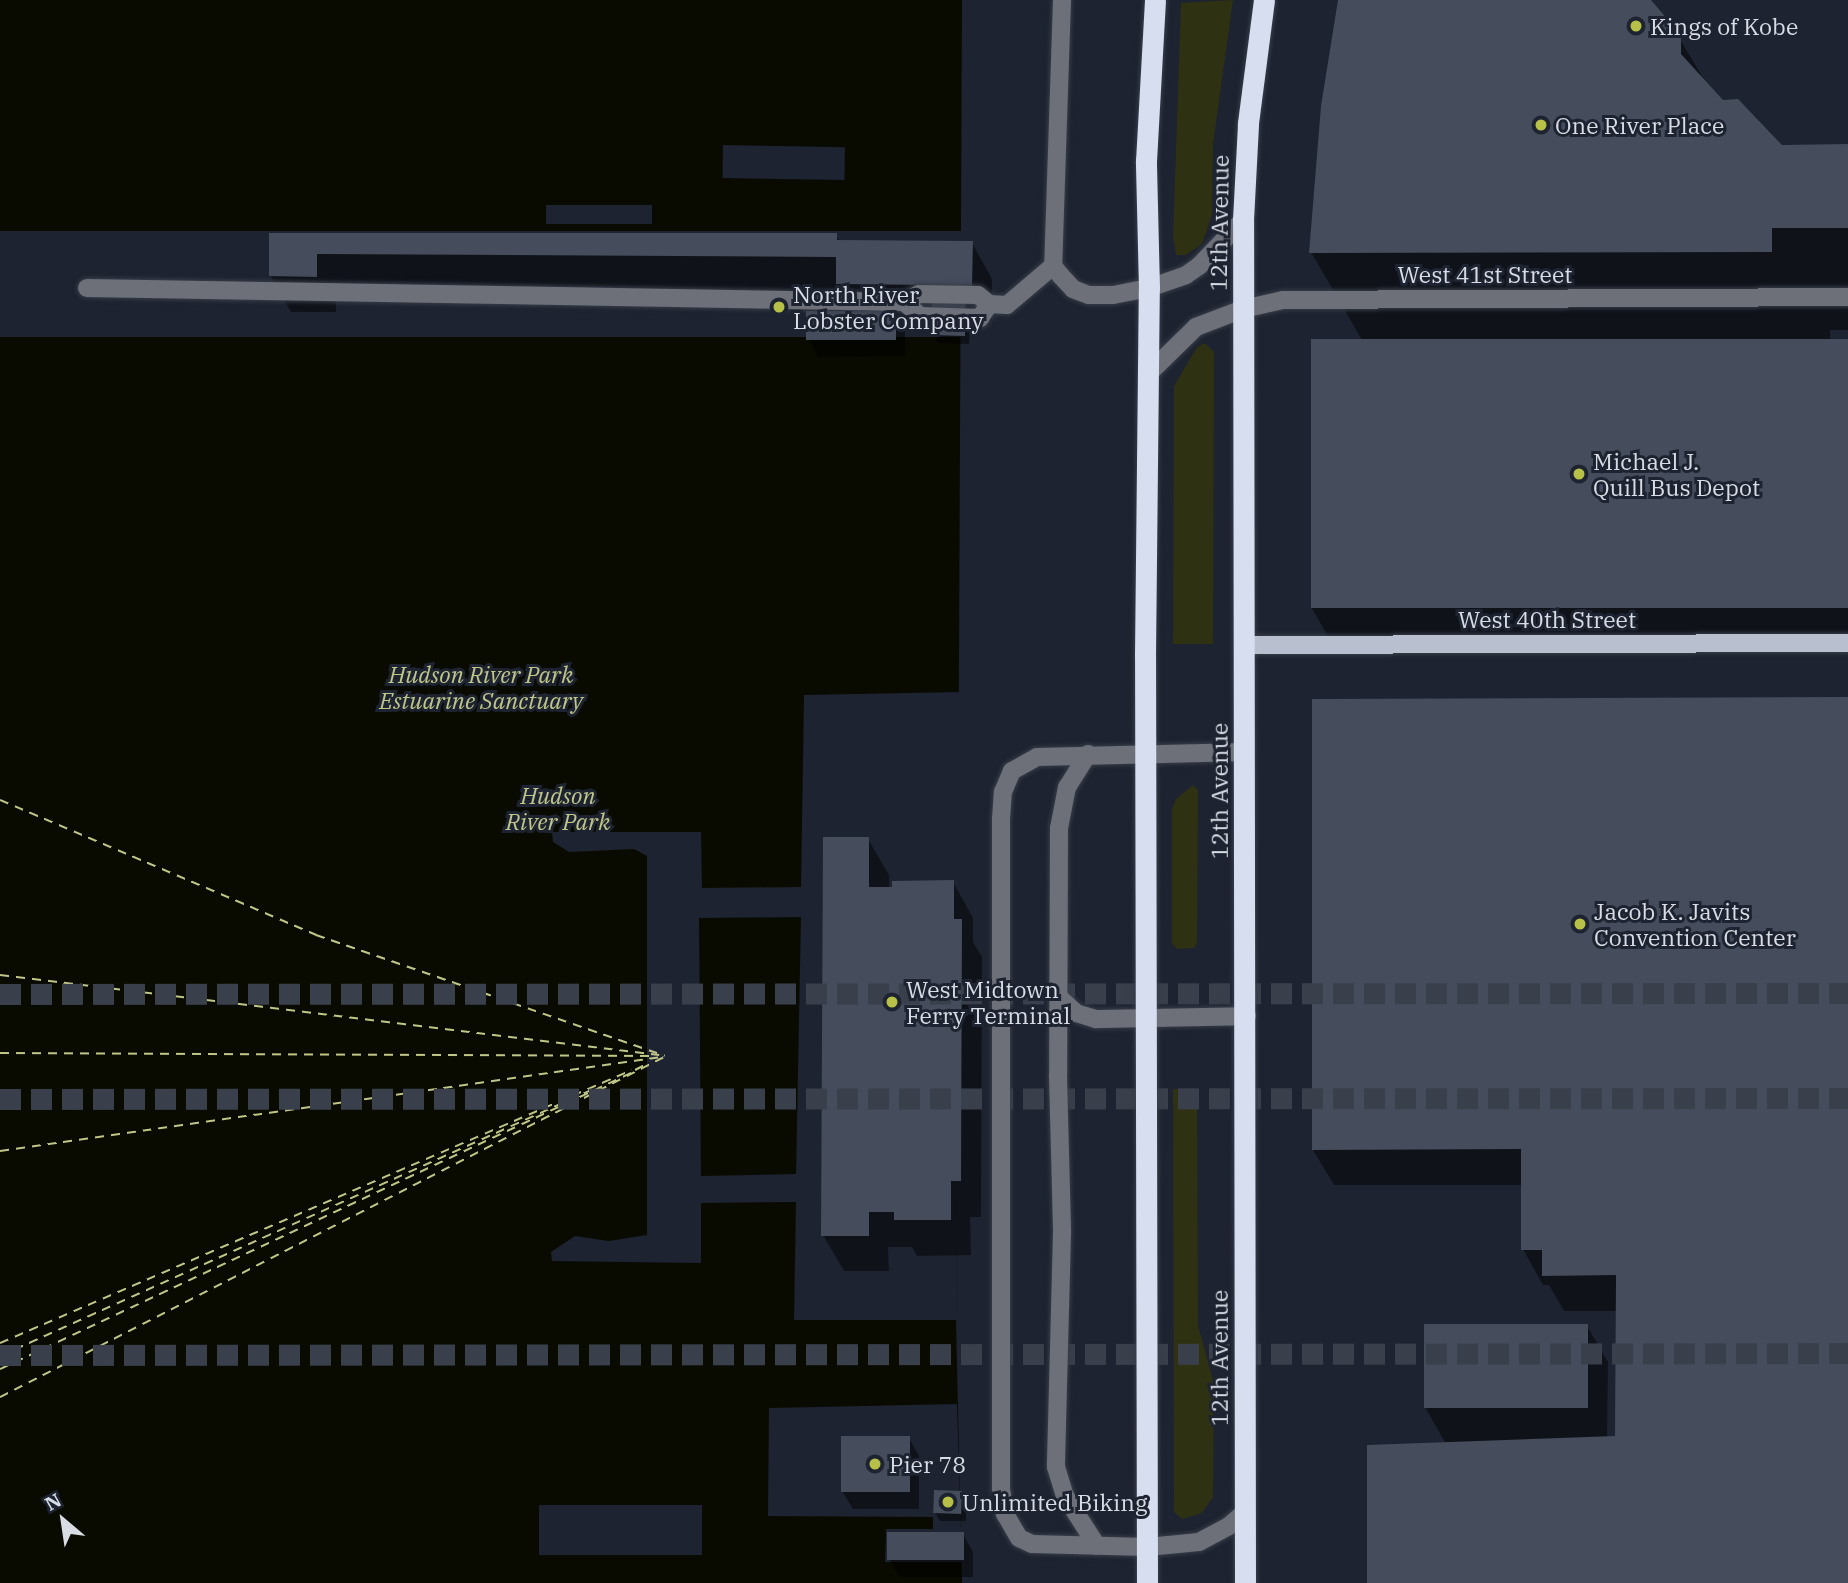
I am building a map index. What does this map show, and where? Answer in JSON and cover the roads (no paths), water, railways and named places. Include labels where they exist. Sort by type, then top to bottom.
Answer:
[{"type":"highway","points":[[1147,1583],[1149,288],[1146,161],[1155,0]]},
{"type":"highway","name":"12th Avenue","points":[[1245,1583],[1247,1016],[1243,220],[1248,122],[1264,0]]},
{"type":"main road","name":"West 40th Street","points":[[1246,645],[1848,643]]},
{"type":"street","points":[[1062,0],[1053,266],[1073,289],[1089,295],[1113,295],[1149,288],[1186,275],[1199,267],[1243,220]]},
{"type":"street","points":[[87,288],[904,302],[920,316],[979,318],[989,304],[1007,305],[1053,266]]},
{"type":"street","name":"West 41st Street","points":[[1147,376],[1196,327],[1243,309],[1302,299],[1848,297]]},
{"type":"street","points":[[1245,752],[1052,755],[1022,763],[1006,781],[1002,805],[1001,1489],[1005,1514],[1020,1538],[1032,1544],[1050,1546],[1147,1547],[1199,1542],[1229,1526],[1245,1512]]},
{"type":"street","points":[[1088,754],[1068,787],[1059,828],[1058,1076],[1062,1233],[1056,1467],[1065,1496],[1097,1546]]},
{"type":"street","points":[[1060,998],[1068,1008],[1086,1017],[1247,1016]]},
{"type":"tunnel","points":[[0,994],[1848,993]]},
{"type":"tunnel","points":[[0,1099],[1848,1098]]},
{"type":"tunnel","points":[[0,1355],[1848,1353]]},
{"type":"place","name":"Kings of Kobe","points":[[1636,26]]},
{"type":"place","name":"One River Place","points":[[1541,125]]},
{"type":"place","name":"North River Lobster Company","points":[[779,307]]},
{"type":"place","name":"Michael J. Quill Bus Depot","points":[[1579,474]]},
{"type":"place","name":"Jacob K. Javits Convention Center","points":[[1580,924]]},
{"type":"place","name":"West Midtown Ferry Terminal","points":[[892,1002]]},
{"type":"place","name":"Pier 78","points":[[875,1464]]},
{"type":"place","name":"Unlimited Biking","points":[[948,1502]]},
{"type":"park label","name":"Hudson River Park Estuarine Sanctuary","points":[[481,687]]},
{"type":"park label","name":"Hudson River Park","points":[[558,808]]}]
